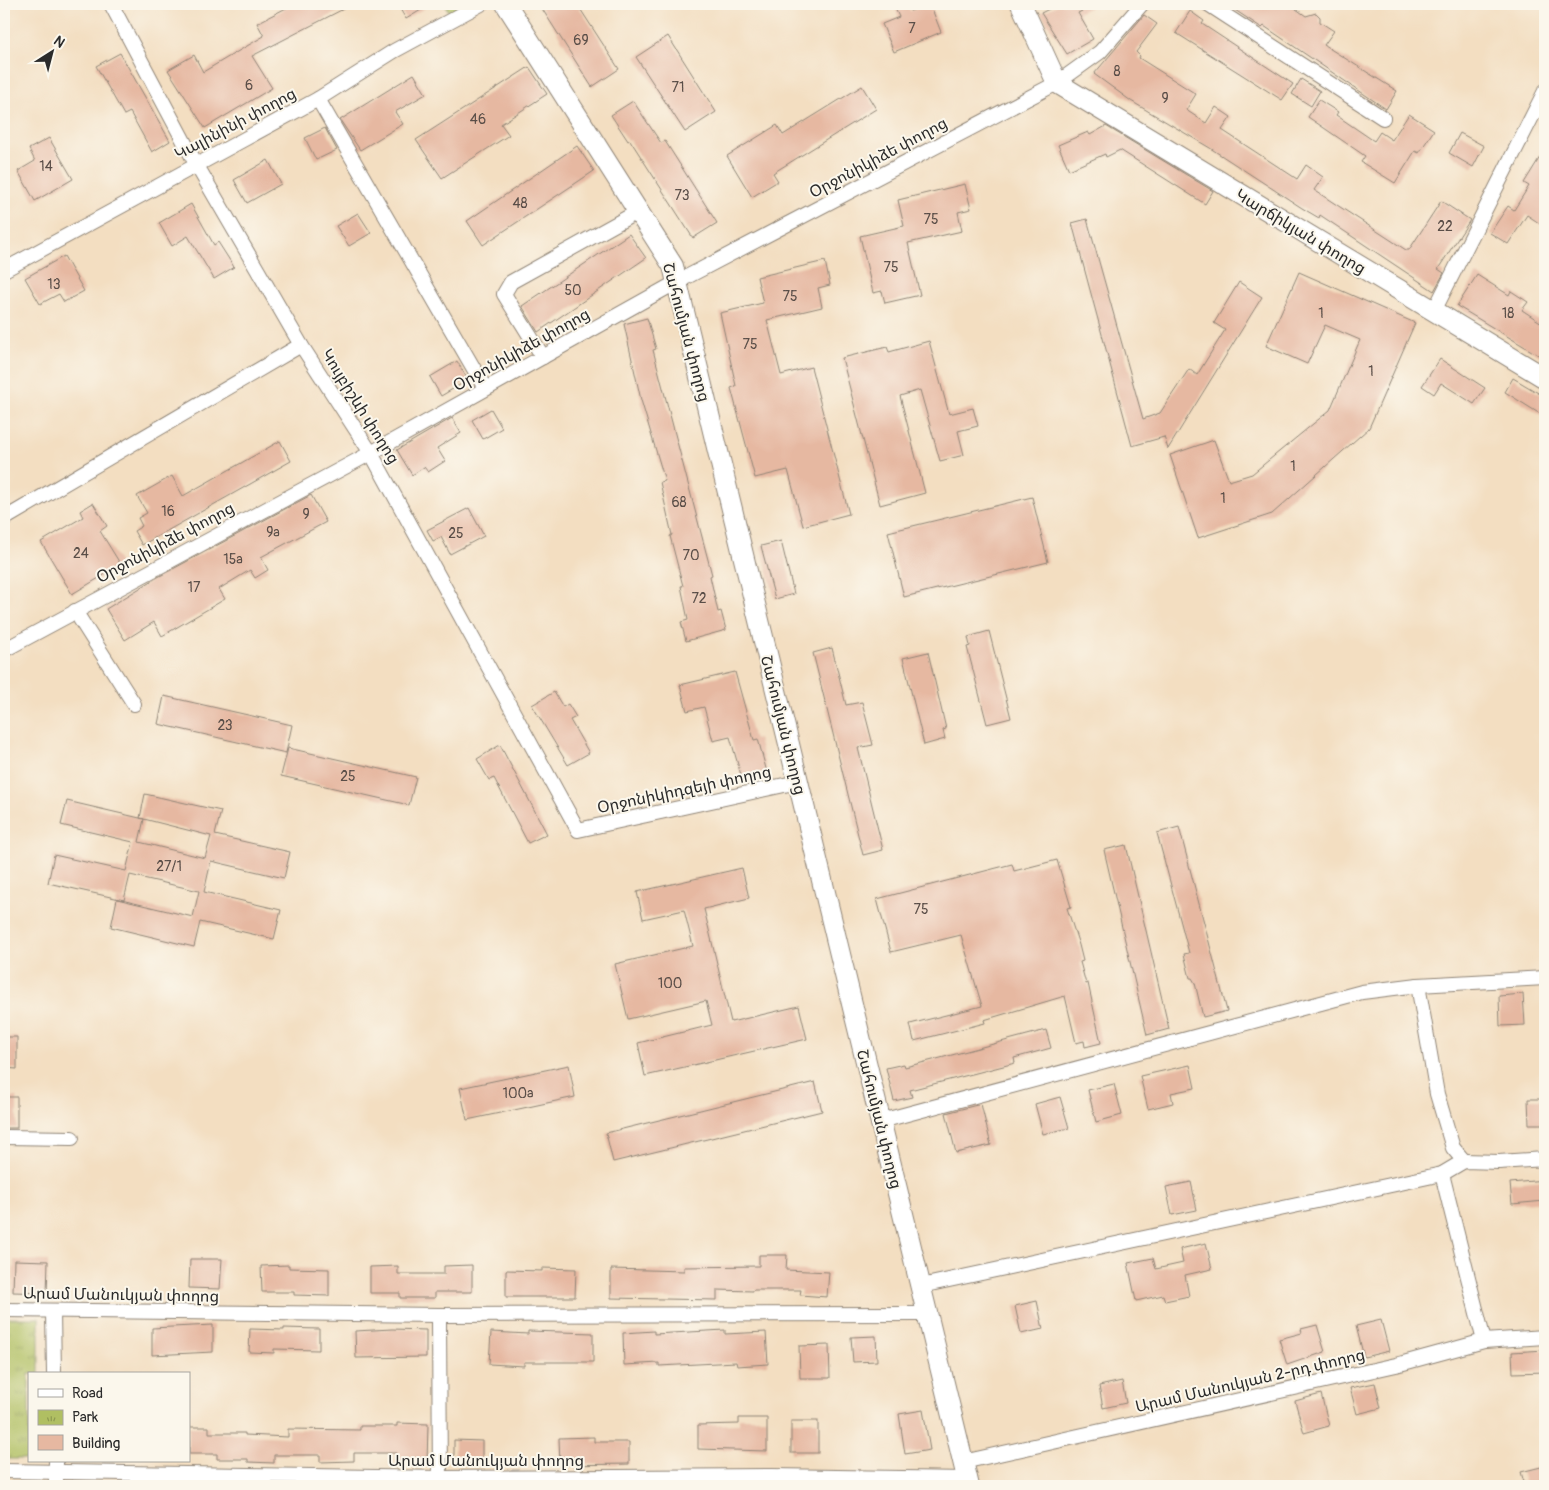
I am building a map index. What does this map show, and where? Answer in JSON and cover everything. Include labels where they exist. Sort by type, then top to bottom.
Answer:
[{"type":"main road","name":"Շահումյան փողոց","points":[[506,4],[673,266],[967,1476]]},
{"type":"main road","points":[[1021,4],[1057,83]]},
{"type":"main road","name":"Կարճիկյան փողոց","points":[[1057,83],[1545,378]]},
{"type":"street","name":"Կույբիշևի փողոց","points":[[111,4],[196,164],[301,345],[371,453],[578,830]]},
{"type":"street","name":"Կալինինի փողոց","points":[[4,270],[318,98],[394,51],[481,4]]},
{"type":"street","name":"Օրջոնիկիձե փողոց","points":[[4,650],[371,453],[677,282],[1057,83],[1100,52],[1142,4]]},
{"type":"street","points":[[1208,4],[1383,118]]},
{"type":"street","points":[[1434,311],[1545,91]]},
{"type":"street","points":[[318,98],[485,388]]},
{"type":"street","points":[[543,357],[504,294],[506,287],[511,282],[639,211]]},
{"type":"street","points":[[4,519],[301,345]]},
{"type":"street","points":[[75,611],[134,704]]},
{"type":"street","name":"Օրջոնիկիդզեյի փողոց","points":[[578,830],[798,782]]},
{"type":"street","points":[[881,1121],[1362,992],[1418,985],[1545,978]]},
{"type":"street","points":[[1418,985],[1437,1094],[1453,1148],[1464,1161]]},
{"type":"street","points":[[4,1138],[72,1138]]},
{"type":"street","points":[[920,1286],[1442,1174],[1464,1161],[1499,1162],[1545,1159]]},
{"type":"street","points":[[1442,1174],[1484,1341]]},
{"type":"street","name":"Արամ Մանուկյան փողոց","points":[[4,1310],[439,1315],[927,1314]]},
{"type":"street","points":[[53,1311],[54,1372]]},
{"type":"street","points":[[439,1315],[440,1482]]},
{"type":"street","name":"Արամ Մանուկյան 2-րդ փողոց","points":[[967,1476],[1484,1341],[1545,1337]]},
{"type":"street","points":[[56,1466],[56,1486]]},
{"type":"street","name":"Արամ Մանուկյան փողոց","points":[[4,1471],[56,1466],[440,1482],[772,1476],[967,1476]]},
{"type":"green space","points":[[444,4],[466,4],[450,13]]},
{"type":"green space","points":[[4,1318],[39,1318],[39,1372],[28,1372],[28,1459],[4,1459]]},
{"type":"building","points":[[294,4],[353,4],[252,56],[272,88],[205,128],[168,70],[194,55],[203,72],[264,36],[257,23]]},
{"type":"building","points":[[397,4],[431,4],[406,19]]},
{"type":"building","points":[[539,4],[577,4],[619,69],[592,87]]},
{"type":"building","points":[[893,4],[907,4],[910,11],[930,4],[941,32],[894,52],[882,24],[899,17]]},
{"type":"building","points":[[1059,4],[1096,4],[1078,13],[1093,39],[1067,54],[1041,13]]},
{"type":"building","points":[[1226,4],[1289,4],[1306,16],[1316,13],[1320,17],[1320,22],[1334,31],[1324,45],[1397,91],[1386,109],[1264,26],[1262,28]]},
{"type":"building","points":[[1190,11],[1204,21],[1202,24],[1293,84],[1282,100],[1176,33]]},
{"type":"building","points":[[1144,15],[1157,24],[1136,52],[1140,56],[1139,58],[1196,94],[1186,110],[1206,123],[1216,107],[1231,117],[1222,130],[1297,179],[1306,165],[1323,177],[1314,190],[1406,250],[1409,250],[1441,201],[1470,220],[1438,269],[1444,273],[1434,291],[1320,215],[1319,218],[1302,208],[1210,148],[1131,101],[1094,74]]},
{"type":"building","points":[[668,36],[716,112],[685,132],[636,57]]},
{"type":"building","points":[[120,53],[170,141],[152,152],[130,112],[124,115],[96,66]]},
{"type":"building","points":[[529,67],[547,94],[501,124],[509,135],[442,178],[416,140]]},
{"type":"building","points":[[414,74],[426,94],[395,112],[403,124],[360,150],[340,120]]},
{"type":"building","points":[[1301,79],[1320,91],[1311,106],[1292,94]]},
{"type":"building","points":[[862,86],[876,109],[773,173],[778,181],[752,197],[727,156],[777,125],[783,135]]},
{"type":"building","points":[[1319,100],[1338,112],[1336,115],[1374,141],[1380,132],[1392,140],[1409,114],[1434,130],[1419,153],[1415,151],[1395,183],[1361,162],[1365,156],[1308,117]]},
{"type":"building","points":[[633,101],[661,143],[665,141],[717,223],[693,238],[630,140],[628,141],[611,115]]},
{"type":"building","points":[[1106,126],[1213,191],[1205,204],[1120,150],[1106,157],[1105,154],[1069,170],[1058,145],[1088,132],[1090,135]]},
{"type":"building","points":[[325,128],[337,150],[316,160],[305,138]]},
{"type":"building","points":[[1460,133],[1484,146],[1473,167],[1449,153]]},
{"type":"building","points":[[49,138],[73,179],[35,201],[18,171],[35,161],[29,149]]},
{"type":"building","points":[[577,146],[594,171],[483,245],[467,221]]},
{"type":"building","points":[[1545,149],[1545,227],[1527,215],[1508,244],[1490,233],[1508,206],[1514,210],[1529,186],[1524,183]]},
{"type":"building","points":[[268,160],[281,184],[247,203],[234,180]]},
{"type":"building","points":[[965,184],[971,209],[958,212],[962,231],[908,243],[920,295],[885,303],[882,291],[873,293],[860,236],[904,226],[898,200]]},
{"type":"building","points":[[191,204],[214,245],[218,242],[234,267],[214,279],[188,236],[172,246],[159,223]]},
{"type":"building","points":[[358,213],[371,233],[349,246],[336,226]]},
{"type":"building","points":[[1087,219],[1143,419],[1160,413],[1189,369],[1197,375],[1225,330],[1214,323],[1239,282],[1262,297],[1168,449],[1164,437],[1132,446],[1072,223]]},
{"type":"building","points":[[629,234],[646,258],[538,332],[522,306]]},
{"type":"building","points":[[64,256],[84,291],[64,302],[59,294],[40,304],[25,278]]},
{"type":"building","points":[[825,261],[830,285],[818,288],[822,307],[767,320],[781,375],[811,367],[849,514],[803,526],[788,470],[755,478],[731,388],[736,386],[720,313],[763,303],[757,277]]},
{"type":"building","points":[[1299,272],[1415,323],[1369,428],[1272,514],[1198,538],[1170,455],[1214,440],[1229,481],[1252,474],[1330,410],[1360,340],[1325,325],[1307,364],[1266,346]]},
{"type":"building","points":[[1477,275],[1509,295],[1511,291],[1528,302],[1522,310],[1545,325],[1545,359],[1457,306]]},
{"type":"building","points":[[647,318],[656,349],[653,350],[712,575],[710,576],[718,612],[721,611],[726,630],[686,641],[681,622],[688,620],[681,586],[683,586],[670,536],[672,535],[660,482],[665,481],[641,400],[624,324]]},
{"type":"building","points":[[929,341],[949,414],[973,408],[978,426],[958,431],[964,455],[940,461],[920,390],[900,396],[925,493],[880,505],[842,358],[887,347],[889,352]]},
{"type":"building","points":[[1440,359],[1485,388],[1474,404],[1441,383],[1434,394],[1422,386]]},
{"type":"building","points":[[457,361],[468,380],[441,396],[430,377]]},
{"type":"building","points":[[1513,378],[1545,397],[1545,417],[1505,392]]},
{"type":"building","points":[[491,409],[502,428],[483,439],[472,420]]},
{"type":"building","points":[[452,418],[461,433],[437,448],[445,461],[428,472],[424,467],[412,475],[397,450]]},
{"type":"building","points":[[280,441],[291,461],[142,545],[134,531],[142,526],[138,518],[147,513],[137,496],[172,476],[183,496]]},
{"type":"building","points":[[311,495],[326,522],[261,557],[268,570],[255,578],[250,570],[219,589],[225,599],[162,636],[154,622],[125,640],[106,609],[158,577]]},
{"type":"building","points":[[1032,497],[1048,562],[904,597],[888,532]]},
{"type":"building","points":[[93,503],[107,526],[100,531],[121,565],[72,594],[41,542],[83,517],[80,511]]},
{"type":"building","points":[[469,508],[484,536],[450,554],[441,537],[433,541],[427,530]]},
{"type":"building","points":[[781,541],[794,594],[775,599],[761,546]]},
{"type":"building","points":[[989,631],[1011,718],[987,724],[967,647],[970,646],[968,637]]},
{"type":"building","points":[[832,648],[846,705],[862,702],[873,745],[858,748],[883,850],[863,855],[813,653]]},
{"type":"building","points":[[928,652],[946,729],[943,730],[945,739],[924,745],[903,658]]},
{"type":"building","points":[[735,672],[754,740],[758,739],[768,776],[743,782],[730,737],[713,741],[704,707],[687,711],[680,685]]},
{"type":"building","points":[[554,692],[563,707],[568,704],[576,717],[570,720],[589,753],[568,765],[532,705]]},
{"type":"building","points":[[164,696],[292,725],[286,753],[158,724]]},
{"type":"building","points":[[500,745],[547,834],[528,843],[494,778],[489,780],[477,759]]},
{"type":"building","points":[[288,748],[416,777],[409,805],[281,776]]},
{"type":"building","points":[[145,794],[221,811],[215,835],[290,852],[284,878],[211,861],[204,892],[281,910],[274,939],[200,922],[194,947],[111,927],[117,899],[193,917],[199,891],[130,875],[124,900],[48,883],[54,855],[126,871],[133,842],[61,825],[67,801],[143,819],[140,818]],"holes":[[[144,819],[211,836],[205,858],[139,842]]]},
{"type":"building","points":[[1179,827],[1227,1011],[1203,1017],[1195,983],[1190,978],[1184,954],[1189,953],[1157,833]]},
{"type":"building","points":[[1126,845],[1169,1029],[1147,1035],[1104,850]]},
{"type":"building","points":[[1057,860],[1071,907],[1067,908],[1079,945],[1083,961],[1080,962],[1086,984],[1088,983],[1101,1043],[1085,1047],[1084,1041],[1076,1043],[1065,996],[984,1020],[985,1023],[914,1041],[910,1024],[982,1006],[961,935],[891,952],[877,899],[1012,864],[1014,871]]},
{"type":"building","points":[[742,868],[749,898],[704,909],[731,1022],[799,1006],[807,1039],[645,1076],[638,1043],[712,1025],[706,1001],[628,1019],[615,964],[693,946],[684,910],[643,919],[637,892]]},
{"type":"building","points":[[1523,994],[1525,1025],[1500,1026],[1499,996]]},
{"type":"building","points":[[1046,1030],[1051,1048],[1014,1058],[1015,1063],[910,1090],[912,1097],[894,1101],[886,1068],[904,1064],[905,1067]]},
{"type":"building","points":[[4,1037],[17,1037],[17,1069],[4,1068]]},
{"type":"building","points":[[569,1065],[575,1097],[467,1120],[460,1088]]},
{"type":"building","points":[[1190,1065],[1195,1088],[1171,1093],[1173,1103],[1148,1109],[1140,1076]]},
{"type":"building","points":[[815,1082],[822,1111],[613,1162],[606,1133]]},
{"type":"building","points":[[1114,1084],[1122,1115],[1096,1122],[1088,1090]]},
{"type":"building","points":[[4,1097],[17,1097],[17,1128],[4,1128]]},
{"type":"building","points":[[1060,1097],[1069,1128],[1043,1134],[1035,1104]]},
{"type":"building","points":[[1528,1099],[1545,1099],[1545,1124],[1529,1124]]},
{"type":"building","points":[[981,1104],[991,1145],[956,1153],[946,1113]]},
{"type":"building","points":[[1545,1180],[1545,1201],[1512,1204],[1510,1183]]},
{"type":"building","points":[[1191,1182],[1197,1210],[1172,1215],[1166,1187]]},
{"type":"building","points":[[1206,1243],[1212,1269],[1185,1275],[1189,1296],[1165,1301],[1163,1295],[1136,1301],[1128,1263],[1153,1258],[1156,1269],[1183,1263],[1180,1249]]},
{"type":"building","points":[[759,1255],[787,1255],[786,1270],[829,1272],[827,1297],[800,1295],[801,1290],[717,1290],[717,1300],[611,1298],[611,1269],[684,1271],[684,1267],[759,1266]]},
{"type":"building","points":[[190,1259],[222,1259],[220,1289],[189,1288]]},
{"type":"building","points":[[14,1260],[48,1261],[47,1293],[13,1292]]},
{"type":"building","points":[[289,1265],[289,1268],[329,1269],[329,1296],[294,1295],[294,1292],[262,1292],[261,1266]]},
{"type":"building","points":[[472,1265],[472,1292],[435,1292],[435,1298],[400,1298],[400,1293],[370,1293],[370,1267],[398,1266],[398,1274],[444,1274],[444,1266]]},
{"type":"building","points":[[542,1268],[576,1269],[575,1297],[506,1297],[506,1270],[542,1271]]},
{"type":"building","points":[[1037,1301],[1043,1329],[1021,1334],[1015,1306]]},
{"type":"building","points":[[1381,1320],[1389,1351],[1364,1357],[1356,1326]]},
{"type":"building","points":[[213,1325],[213,1352],[152,1355],[152,1328]]},
{"type":"building","points":[[1317,1325],[1325,1352],[1287,1365],[1279,1339],[1302,1333],[1301,1329]]},
{"type":"building","points":[[284,1328],[319,1329],[319,1350],[274,1349],[274,1353],[249,1352],[250,1329],[284,1330]]},
{"type":"building","points":[[426,1330],[426,1357],[356,1358],[355,1331]]},
{"type":"building","points":[[725,1330],[725,1334],[766,1332],[768,1364],[737,1366],[736,1362],[659,1366],[659,1363],[624,1365],[623,1333],[654,1331],[654,1334]]},
{"type":"building","points":[[528,1331],[593,1333],[593,1362],[524,1362],[524,1366],[489,1364],[491,1332],[528,1334]]},
{"type":"building","points":[[876,1336],[877,1361],[853,1362],[851,1337]]},
{"type":"building","points":[[829,1345],[830,1378],[800,1378],[799,1346]]},
{"type":"building","points":[[1545,1350],[1545,1372],[1513,1373],[1512,1352]]},
{"type":"building","points":[[1122,1381],[1126,1403],[1103,1408],[1099,1386]]},
{"type":"building","points":[[1375,1383],[1381,1408],[1357,1414],[1350,1388]]},
{"type":"building","points":[[1321,1394],[1329,1426],[1304,1433],[1295,1401]]},
{"type":"building","points":[[923,1410],[930,1450],[905,1454],[899,1414]]},
{"type":"building","points":[[739,1418],[767,1418],[767,1451],[698,1449],[698,1425],[739,1424]]},
{"type":"building","points":[[791,1421],[818,1421],[818,1453],[791,1453]]},
{"type":"building","points":[[397,1423],[428,1424],[427,1464],[396,1463],[396,1453],[354,1453],[354,1461],[320,1462],[320,1455],[274,1455],[274,1463],[248,1462],[248,1459],[217,1459],[217,1454],[190,1454],[190,1427],[209,1427],[209,1433],[245,1433],[245,1435],[288,1437],[288,1429],[360,1430],[360,1426],[397,1426]]},
{"type":"building","points":[[594,1437],[594,1442],[629,1442],[629,1464],[560,1465],[559,1438]]},
{"type":"building","points":[[454,1440],[482,1441],[482,1464],[454,1463]]},
{"type":"building","points":[[1545,1466],[1545,1486],[1525,1486],[1521,1472]]}]
